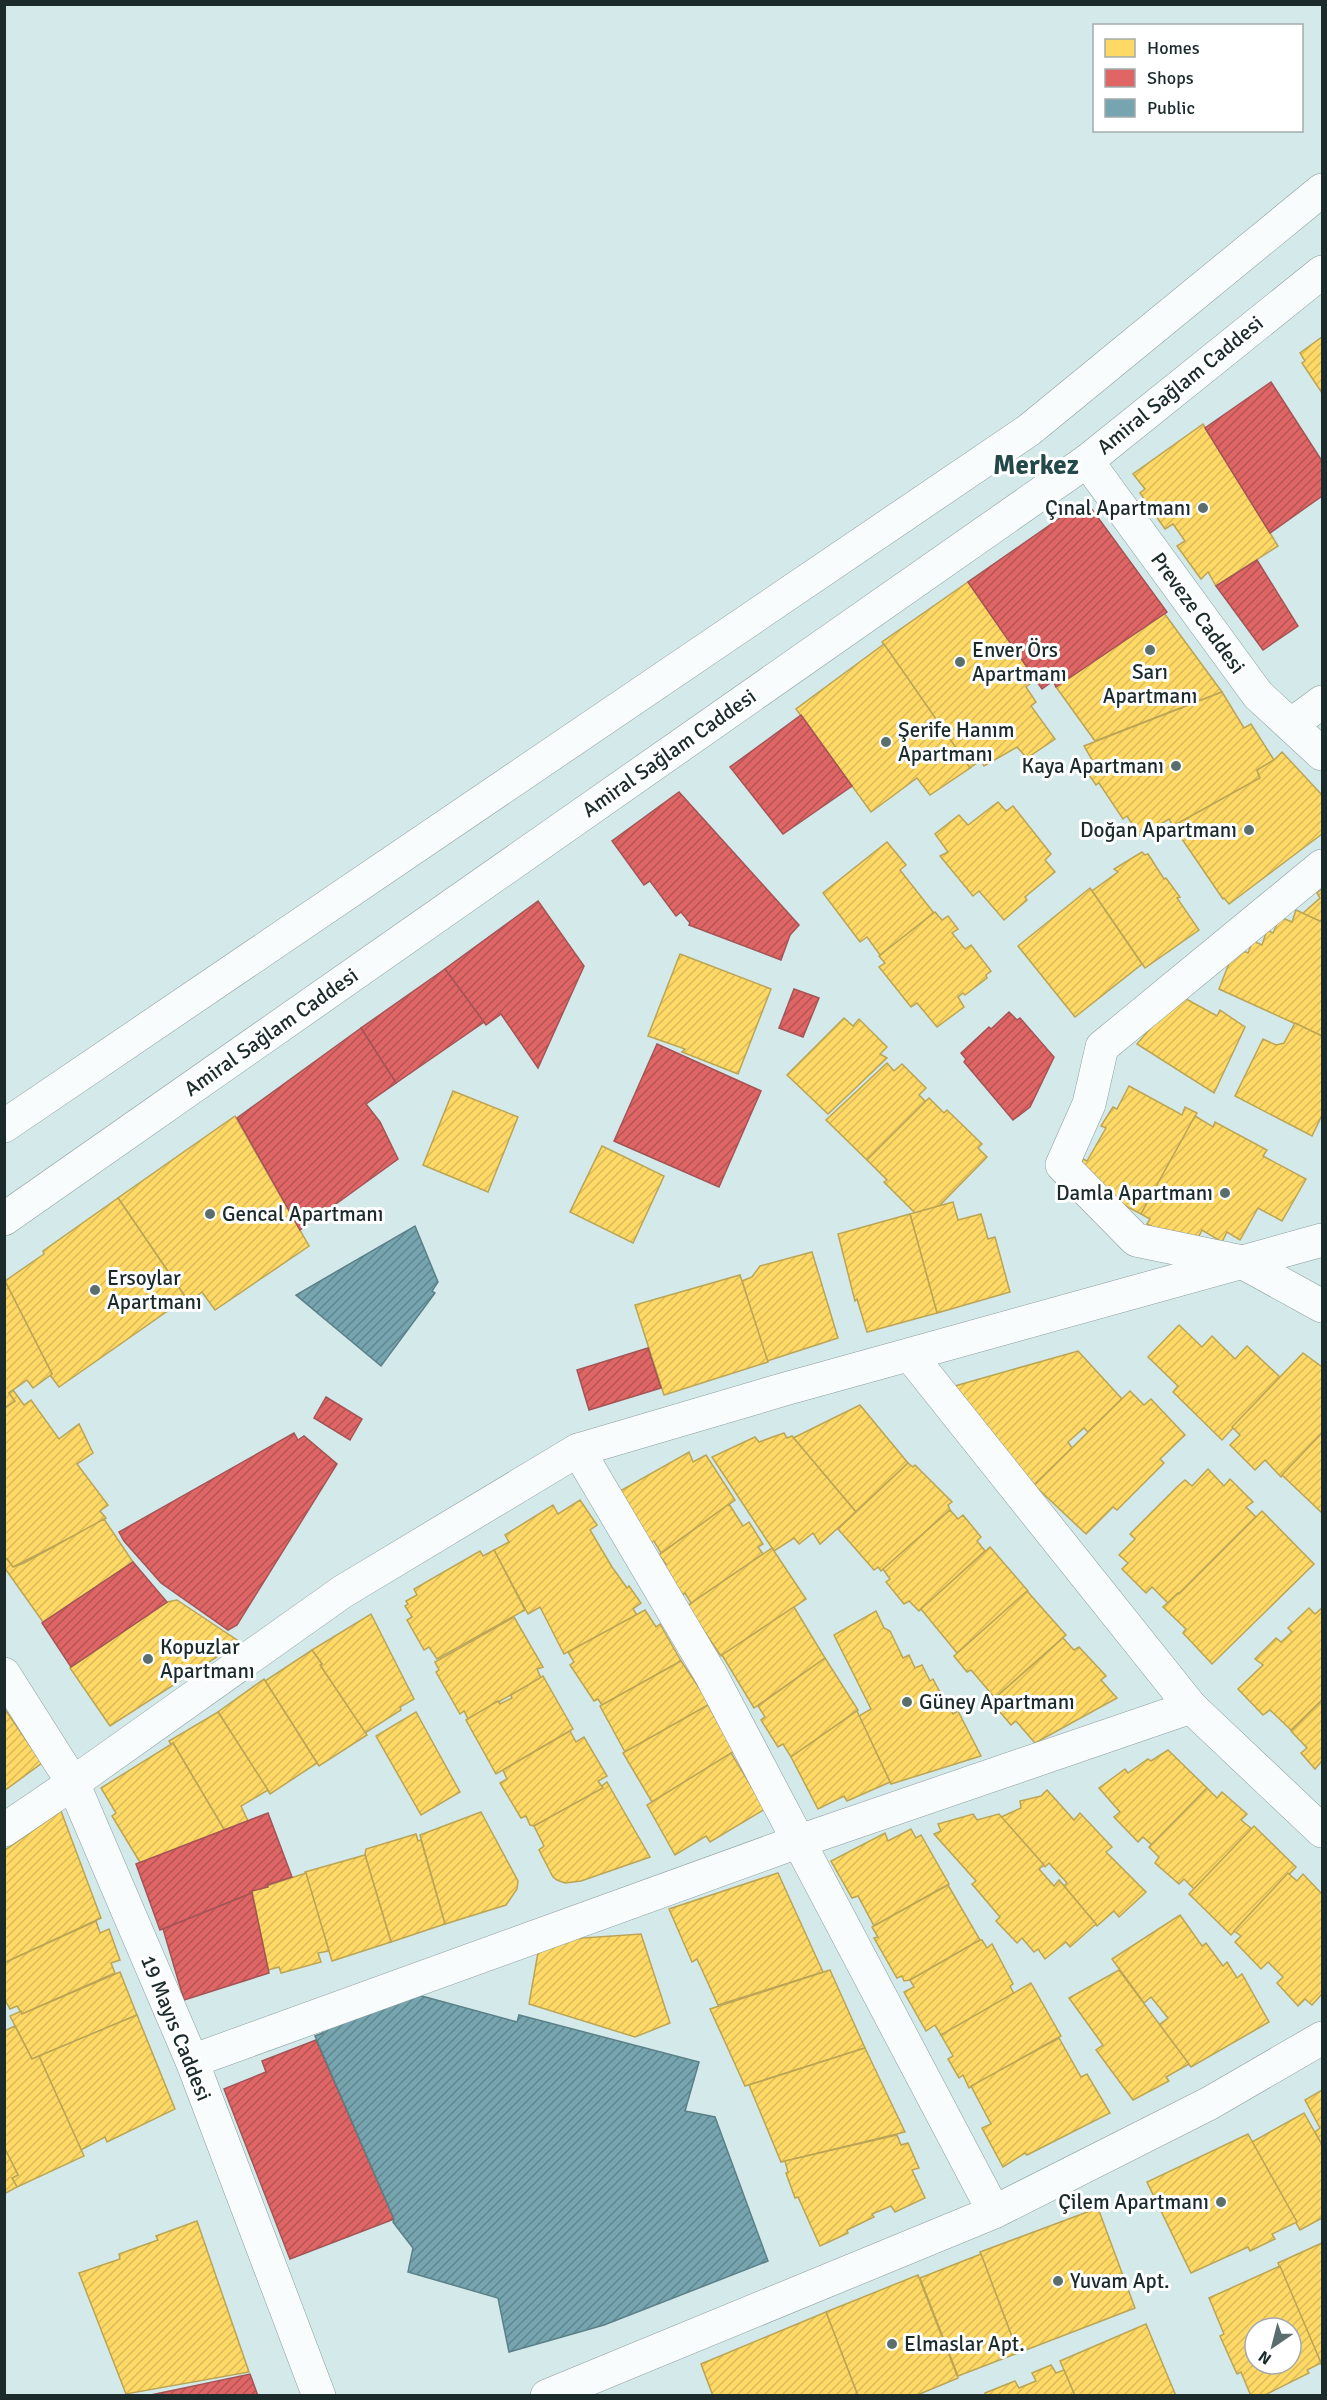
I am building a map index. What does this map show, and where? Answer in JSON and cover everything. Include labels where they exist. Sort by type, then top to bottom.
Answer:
[{"type":"street","points":[[4,1126],[1029,430],[1323,190]]},
{"type":"street","name":"Amiral Sağlam Caddesi","points":[[4,1219],[1087,460],[1323,272]]},
{"type":"street","name":"Preveze Caddesi","points":[[1087,460],[1258,694],[1323,754]]},
{"type":"street","points":[[1291,725],[1323,702]]},
{"type":"street","points":[[1323,866],[1102,1047],[1089,1104],[1062,1165],[1136,1240],[1242,1262],[1323,1306]]},
{"type":"street","points":[[4,1830],[73,1784],[342,1592],[578,1450],[910,1354],[1323,1240]]},
{"type":"street","points":[[910,1354],[1191,1707],[1323,1831]]},
{"type":"street","points":[[578,1450],[711,1675],[994,2212]]},
{"type":"street","name":"19 Mayıs Caddesi","points":[[4,1674],[73,1784],[192,2061],[319,2396]]},
{"type":"street","points":[[192,2061],[797,1842],[1191,1707]]},
{"type":"street","points":[[547,2396],[994,2212],[1210,2103],[1323,2038]]},
{"type":"building: Homes","points":[[1322,337],[1322,393],[1302,363],[1305,361],[1300,353]]},
{"type":"building: Homes","name":"Çınal Apartmanı","points":[[1203,424],[1278,546],[1216,586],[1208,572],[1201,579],[1177,546],[1185,541],[1173,524],[1165,529],[1140,493],[1145,489],[1133,474]]},
{"type":"building: Homes","name":"Enver Örs Apartmanı","points":[[968,582],[1036,679],[1026,687],[1036,702],[1031,706],[1055,739],[1027,758],[1017,747],[984,766],[981,760],[970,768],[882,642]]},
{"type":"building: Homes","name":"Sarı Apartmanı","points":[[1164,613],[1222,692],[1095,741],[1056,687]]},
{"type":"building: Homes","name":"Şerife Hanım Apartmanı","points":[[884,644],[970,768],[930,795],[917,778],[871,812],[796,709]]},
{"type":"building: Homes","name":"Kaya Apartmanı","points":[[1222,692],[1244,728],[1251,724],[1274,760],[1257,770],[1260,778],[1173,826],[1169,819],[1140,836],[1127,816],[1123,819],[1099,783],[1096,785],[1085,769],[1094,763],[1084,746]]},
{"type":"building: Homes","name":"Doğan Apartmanı","points":[[1282,752],[1322,795],[1322,834],[1229,904],[1223,899],[1173,826],[1260,778],[1257,770],[1274,760]]},
{"type":"building: Homes","points":[[998,802],[1006,811],[1013,806],[1051,854],[1045,860],[1055,872],[1025,897],[1027,900],[1004,920],[979,891],[973,896],[940,856],[948,852],[935,834],[959,815],[968,825]]},
{"type":"building: Homes","points":[[887,842],[906,865],[900,870],[934,913],[880,955],[867,937],[860,942],[823,893]]},
{"type":"building: Homes","points":[[1142,852],[1145,855],[1148,854],[1164,879],[1166,878],[1180,897],[1177,898],[1199,930],[1145,968],[1092,891],[1118,872],[1114,869]]},
{"type":"building: Homes","points":[[1090,888],[1142,964],[1075,1017],[1018,946]]},
{"type":"building: Homes","points":[[1322,889],[1322,922],[1302,914],[1320,898],[1317,893]]},
{"type":"building: Homes","points":[[1296,910],[1322,922],[1322,1036],[1219,989],[1235,948],[1248,953],[1253,941],[1262,945],[1267,930],[1273,933],[1280,917],[1292,922]]},
{"type":"building: Homes","points":[[935,912],[942,920],[948,916],[958,929],[952,933],[965,949],[971,945],[991,971],[986,975],[987,978],[965,995],[963,993],[958,997],[964,1007],[937,1027],[917,1003],[911,1007],[879,967],[885,963],[879,956]]},
{"type":"building: Homes","points":[[680,954],[771,989],[738,1074],[682,1052],[685,1049],[648,1036]]},
{"type":"building: Homes","points":[[1179,995],[1217,1016],[1220,1010],[1245,1027],[1214,1093],[1137,1044]]},
{"type":"building: Homes","points":[[844,1018],[853,1026],[859,1019],[887,1047],[880,1054],[887,1058],[828,1114],[787,1075]]},
{"type":"building: Homes","points":[[1295,1023],[1322,1036],[1322,1115],[1312,1136],[1235,1096],[1263,1039],[1276,1045],[1284,1043]]},
{"type":"building: Homes","points":[[887,1063],[894,1071],[902,1064],[926,1088],[919,1095],[926,1102],[867,1160],[826,1120]]},
{"type":"building: Homes","points":[[1129,1086],[1182,1115],[1185,1107],[1197,1113],[1141,1214],[1108,1197],[1079,1168],[1083,1159],[1087,1161],[1106,1128],[1101,1126],[1113,1107],[1117,1109]]},
{"type":"building: Homes","points":[[453,1091],[518,1117],[488,1192],[423,1165]]},
{"type":"building: Homes","points":[[929,1098],[944,1113],[947,1110],[982,1144],[978,1148],[987,1157],[938,1207],[915,1213],[884,1182],[887,1180],[867,1160]]},
{"type":"building: Homes","name":"Gencal Apartmanı","points":[[235,1116],[309,1246],[215,1310],[202,1292],[189,1302],[118,1198]]},
{"type":"building: Homes","name":"Damla Apartmanı","points":[[1195,1116],[1213,1127],[1215,1122],[1267,1150],[1263,1156],[1306,1179],[1282,1221],[1258,1208],[1240,1240],[1227,1232],[1222,1242],[1202,1230],[1195,1244],[1175,1240],[1147,1224],[1150,1219],[1141,1214]]},
{"type":"building: Homes","points":[[602,1146],[664,1176],[633,1243],[570,1212]]},
{"type":"building: Homes","name":"Ersoylar Apartmanı","points":[[118,1198],[186,1298],[59,1387],[50,1375],[52,1374],[5,1281]]},
{"type":"building: Homes","points":[[953,1202],[958,1220],[981,1214],[988,1239],[995,1237],[1010,1292],[937,1313],[910,1214]]},
{"type":"building: Homes","points":[[910,1214],[937,1313],[867,1332],[857,1299],[855,1301],[838,1234]]},
{"type":"building: Homes","points":[[812,1252],[838,1338],[767,1361],[742,1281],[752,1277],[760,1266]]},
{"type":"building: Homes","points":[[740,1275],[768,1362],[664,1395],[635,1305]]},
{"type":"building: Homes","points":[[5,1281],[52,1374],[33,1388],[27,1380],[9,1393],[15,1401],[4,1409]]},
{"type":"building: Homes","points":[[1179,1325],[1202,1347],[1212,1336],[1235,1359],[1247,1346],[1280,1377],[1222,1440],[1173,1392],[1178,1386],[1148,1357]]},
{"type":"building: Homes","points":[[1078,1351],[1122,1399],[1088,1432],[1084,1428],[1068,1442],[1072,1448],[1034,1485],[955,1386]]},
{"type":"building: Homes","points":[[1303,1353],[1322,1367],[1322,1433],[1281,1477],[1265,1460],[1255,1470],[1230,1445],[1240,1435],[1232,1427]]},
{"type":"building: Homes","points":[[13,1390],[24,1405],[31,1400],[59,1439],[79,1424],[93,1453],[77,1464],[108,1505],[100,1511],[106,1518],[97,1524],[13,1567],[7,1559],[4,1560],[4,1409],[15,1401],[9,1393]]},
{"type":"building: Homes","points":[[1130,1391],[1144,1405],[1151,1399],[1185,1435],[1160,1459],[1164,1463],[1117,1510],[1113,1507],[1086,1534],[1034,1485]]},
{"type":"building: Homes","points":[[860,1405],[908,1463],[856,1512],[793,1438]]},
{"type":"building: Homes","points":[[784,1433],[787,1438],[792,1436],[856,1512],[820,1544],[813,1533],[799,1544],[794,1538],[774,1551],[712,1457],[755,1437],[759,1442]]},
{"type":"building: Homes","points":[[1322,1433],[1322,1513],[1282,1475]]},
{"type":"building: Homes","points":[[689,1452],[693,1462],[706,1455],[735,1500],[661,1553],[654,1541],[645,1547],[613,1495]]},
{"type":"building: Homes","points":[[908,1463],[913,1467],[915,1465],[952,1502],[948,1505],[950,1510],[881,1571],[878,1567],[874,1570],[838,1529]]},
{"type":"building: Homes","points":[[1208,1469],[1224,1486],[1230,1479],[1253,1502],[1246,1507],[1256,1517],[1168,1603],[1152,1587],[1146,1593],[1122,1569],[1128,1563],[1119,1555],[1135,1539],[1130,1534],[1178,1486],[1185,1480],[1192,1486]]},
{"type":"building: Homes","points":[[580,1500],[597,1525],[590,1530],[612,1567],[641,1603],[633,1609],[637,1615],[564,1654],[540,1607],[528,1614],[494,1550],[509,1542],[505,1535],[553,1505],[558,1514]]},
{"type":"building: Homes","points":[[729,1504],[743,1526],[749,1522],[763,1544],[758,1547],[763,1554],[691,1603],[662,1565],[666,1564],[659,1555]]},
{"type":"building: Homes","points":[[950,1510],[958,1519],[963,1515],[981,1537],[977,1541],[985,1551],[919,1611],[909,1601],[904,1604],[886,1582],[890,1579],[883,1569]]},
{"type":"building: Homes","points":[[1262,1511],[1314,1564],[1212,1664],[1183,1633],[1186,1629],[1163,1607],[1179,1594]]},
{"type":"building: Homes","points":[[104,1519],[133,1562],[43,1622],[4,1567],[4,1560],[7,1559],[13,1567],[24,1563]]},
{"type":"building: Homes","points":[[990,1547],[1028,1591],[957,1653],[921,1609]]},
{"type":"building: Homes","points":[[772,1548],[806,1599],[721,1656],[687,1606]]},
{"type":"building: Homes","points":[[494,1550],[525,1610],[437,1659],[429,1647],[424,1650],[407,1620],[412,1617],[405,1606],[408,1604],[406,1601],[417,1595],[414,1589],[480,1551],[483,1556]]},
{"type":"building: Homes","points":[[1027,1591],[1066,1635],[995,1698],[971,1670],[967,1672],[954,1656]]},
{"type":"building: Homes","name":"Kopuzlar Apartmanı","points":[[177,1600],[240,1642],[110,1726],[70,1668],[167,1602]]},
{"type":"building: Homes","points":[[794,1607],[825,1658],[754,1708],[722,1655]]},
{"type":"building: Homes","points":[[1309,1608],[1315,1614],[1322,1608],[1322,1700],[1291,1730],[1270,1710],[1263,1715],[1238,1689],[1263,1665],[1255,1659],[1276,1638],[1281,1642],[1292,1632],[1288,1628]]},
{"type":"building: Homes","points":[[645,1610],[656,1627],[660,1624],[681,1661],[602,1705],[598,1699],[594,1701],[570,1665],[574,1662],[568,1652]]},
{"type":"building: Homes","name":"Güney Apartmanı","points":[[876,1611],[884,1628],[890,1631],[903,1658],[909,1655],[915,1668],[922,1665],[930,1681],[933,1679],[953,1714],[958,1711],[981,1756],[891,1784],[859,1716],[871,1709],[834,1635]]},
{"type":"building: Homes","points":[[371,1614],[414,1699],[365,1733],[312,1650]]},
{"type":"building: Homes","points":[[514,1617],[543,1667],[537,1669],[541,1678],[468,1719],[464,1711],[460,1714],[436,1672],[439,1670],[435,1662]]},
{"type":"building: Homes","points":[[1063,1638],[1074,1650],[1079,1647],[1106,1676],[1101,1680],[1117,1698],[1035,1743],[1016,1721],[1011,1725],[995,1706],[999,1703],[995,1698]]},
{"type":"building: Homes","points":[[312,1650],[367,1735],[319,1766],[265,1681]]},
{"type":"building: Homes","points":[[825,1658],[858,1710],[791,1757],[783,1744],[778,1747],[761,1720],[765,1717],[758,1706]]},
{"type":"building: Homes","points":[[681,1661],[710,1704],[625,1752],[600,1706]]},
{"type":"building: Homes","points":[[543,1676],[573,1729],[496,1774],[466,1720],[498,1701],[500,1704],[512,1698],[511,1695]]},
{"type":"building: Homes","points":[[264,1679],[317,1763],[270,1794],[218,1712]]},
{"type":"building: Homes","points":[[1322,1700],[1322,1763],[1315,1769],[1301,1753],[1307,1748],[1291,1731]]},
{"type":"building: Homes","points":[[708,1705],[735,1751],[652,1802],[623,1753]]},
{"type":"building: Homes","points":[[4,1708],[42,1763],[4,1791]]},
{"type":"building: Homes","points":[[857,1711],[890,1782],[847,1801],[844,1796],[818,1809],[791,1757]]},
{"type":"building: Homes","points":[[218,1712],[268,1790],[241,1806],[248,1821],[225,1831],[173,1743],[171,1745],[169,1741]]},
{"type":"building: Homes","points":[[416,1712],[460,1792],[421,1815],[376,1736]]},
{"type":"building: Homes","points":[[570,1731],[576,1742],[584,1737],[607,1776],[598,1781],[603,1788],[534,1826],[530,1825],[526,1816],[521,1818],[500,1783],[507,1779],[503,1770]]},
{"type":"building: Homes","points":[[173,1743],[225,1831],[141,1864],[112,1816],[116,1813],[101,1788]]},
{"type":"building: Homes","points":[[1168,1750],[1207,1788],[1152,1845],[1143,1837],[1138,1842],[1114,1817],[1120,1812],[1099,1788],[1125,1769],[1128,1773],[1148,1759],[1151,1761]]},
{"type":"building: Homes","points":[[731,1753],[765,1809],[710,1842],[706,1836],[675,1855],[647,1805]]},
{"type":"building: Homes","points":[[607,1782],[650,1857],[581,1881],[565,1883],[557,1880],[553,1877],[539,1850],[544,1846],[534,1826],[603,1788],[602,1786]]},
{"type":"building: Homes","points":[[1207,1788],[1217,1798],[1222,1792],[1247,1814],[1241,1820],[1252,1829],[1194,1889],[1184,1879],[1179,1884],[1155,1863],[1159,1857],[1149,1847]]},
{"type":"building: Homes","points":[[1047,1790],[1074,1820],[1080,1813],[1112,1847],[1106,1852],[1146,1892],[1119,1917],[1114,1911],[1097,1926],[1064,1886],[1067,1883],[1049,1863],[1045,1867],[1001,1817],[1021,1808],[1020,1801],[1041,1796]]},
{"type":"building: Homes","points":[[61,1811],[101,1918],[4,1963],[4,1851]]},
{"type":"building: Homes","points":[[481,1812],[518,1881],[517,1889],[506,1905],[445,1924],[420,1835]]},
{"type":"building: Homes","points":[[973,1814],[977,1820],[999,1814],[1044,1865],[1039,1869],[1054,1886],[1059,1880],[1096,1924],[1070,1947],[1066,1942],[1045,1959],[1038,1949],[1034,1952],[1022,1938],[1017,1943],[996,1921],[1000,1917],[972,1884],[976,1881],[934,1834],[941,1831],[938,1824]]},
{"type":"building: Homes","points":[[1254,1826],[1296,1867],[1231,1935],[1189,1894]]},
{"type":"building: Homes","points":[[911,1829],[916,1838],[921,1835],[949,1884],[874,1926],[858,1896],[852,1898],[831,1861],[885,1833],[888,1841]]},
{"type":"building: Homes","points":[[416,1834],[418,1841],[421,1840],[445,1924],[391,1942],[365,1855],[366,1849]]},
{"type":"building: Homes","points":[[365,1855],[391,1942],[332,1961],[305,1872]]},
{"type":"building: Homes","points":[[306,1873],[329,1951],[318,1953],[321,1962],[281,1973],[279,1967],[268,1970],[252,1891]]},
{"type":"building: Homes","points":[[778,1873],[823,1972],[718,2005],[697,1959],[692,1962],[669,1909]]},
{"type":"building: Homes","points":[[1288,1873],[1297,1881],[1303,1874],[1322,1894],[1322,1994],[1312,2005],[1305,1999],[1298,2006],[1277,1983],[1283,1977],[1268,1962],[1261,1969],[1235,1942],[1241,1936],[1234,1931]]},
{"type":"building: Homes","points":[[948,1885],[980,1940],[910,1980],[904,1981],[902,1976],[897,1978],[874,1938],[878,1937],[872,1927]]},
{"type":"building: Homes","points":[[1180,1915],[1202,1946],[1206,1943],[1223,1966],[1227,1962],[1237,1978],[1242,1974],[1269,2022],[1191,2067],[1159,2025],[1168,2018],[1151,1997],[1144,2003],[1112,1959]]},
{"type":"building: Homes","points":[[96,1921],[100,1933],[109,1929],[120,1960],[111,1963],[115,1973],[22,2014],[17,2006],[10,2009],[4,1998],[4,1963]]},
{"type":"building: Homes","points":[[641,1934],[670,2023],[635,2037],[529,2004],[540,1941]]},
{"type":"building: Homes","points":[[980,1940],[987,1948],[992,1944],[1013,1984],[1010,1986],[1014,1994],[941,2035],[935,2025],[926,2031],[904,1992],[914,1987],[910,1980]]},
{"type":"building: Homes","points":[[830,1970],[865,2048],[745,2086],[710,2009]]},
{"type":"building: Homes","points":[[1119,1970],[1189,2064],[1166,2077],[1169,2081],[1133,2100],[1096,2050],[1103,2045],[1069,1998]]},
{"type":"building: Homes","points":[[120,1972],[137,2015],[32,2059],[10,2016],[21,2011],[22,2014]]},
{"type":"building: Homes","points":[[1031,1983],[1061,2036],[969,2088],[963,2075],[959,2078],[948,2059],[953,2056],[941,2035]]},
{"type":"building: Homes","points":[[137,2015],[175,2109],[107,2142],[105,2137],[81,2150],[39,2056]]},
{"type":"building: Homes","points":[[15,2026],[32,2059],[39,2056],[84,2156],[17,2187],[12,2178],[18,2175],[4,2147],[4,2031]]},
{"type":"building: Homes","points":[[1059,2038],[1081,2077],[1087,2074],[1110,2113],[1027,2155],[1025,2153],[1003,2167],[982,2128],[991,2124],[971,2086]]},
{"type":"building: Homes","points":[[865,2048],[905,2132],[781,2162],[749,2085]]},
{"type":"building: Homes","points":[[1322,2090],[1322,2145],[1315,2132],[1320,2128],[1305,2100]]},
{"type":"building: Homes","points":[[1304,2113],[1322,2145],[1322,2218],[1300,2230],[1252,2142]]},
{"type":"building: Homes","name":"Çilem Apartmanı","points":[[1248,2134],[1297,2222],[1272,2234],[1275,2239],[1250,2251],[1248,2247],[1191,2273],[1147,2182]]},
{"type":"building: Homes","points":[[897,2135],[901,2145],[908,2143],[919,2168],[912,2170],[925,2198],[895,2212],[891,2206],[872,2214],[874,2217],[820,2246],[798,2197],[795,2198],[786,2173],[788,2172],[785,2161]]},
{"type":"building: Homes","points":[[4,2147],[18,2175],[12,2178],[17,2187],[4,2194]]},
{"type":"building: Homes","name":"Yuvam Apt.","points":[[1098,2208],[1135,2308],[1018,2353],[980,2252]]},
{"type":"building: Homes","points":[[197,2221],[249,2372],[126,2394],[79,2273],[120,2259],[119,2254],[158,2240],[156,2236]]},
{"type":"building: Homes","points":[[1322,2243],[1322,2366],[1303,2322],[1303,2316],[1301,2316],[1278,2263]]},
{"type":"building: Homes","points":[[981,2254],[1018,2353],[958,2376],[920,2278]]},
{"type":"building: Homes","points":[[1280,2266],[1301,2316],[1243,2316],[1243,2376],[1303,2376],[1263,2396],[1251,2396],[1241,2372],[1237,2374],[1220,2336],[1224,2334],[1209,2298]]},
{"type":"building: Homes","name":"Elmaslar Apt.","points":[[918,2275],[958,2378],[915,2396],[858,2396],[826,2312]]},
{"type":"building: Homes","points":[[826,2312],[858,2396],[713,2396],[701,2364]]},
{"type":"building: Homes","points":[[1303,2320],[1321,2363],[1307,2370],[1309,2373],[1303,2376]]},
{"type":"building: Homes","points":[[1146,2324],[1176,2396],[1075,2396],[1060,2361]]},
{"type":"building: Homes","points":[[1051,2365],[1056,2373],[1064,2370],[1075,2396],[986,2396],[985,2393],[1015,2381],[1019,2388],[1036,2381],[1032,2373]]},
{"type":"building: Shops","points":[[1271,382],[1322,461],[1322,496],[1270,533],[1205,428]]},
{"type":"building: Shops","points":[[1080,504],[1091,508],[1167,612],[1056,687],[1053,681],[1042,689],[968,582]]},
{"type":"building: Shops","points":[[1257,560],[1298,626],[1263,650],[1216,586]]},
{"type":"building: Shops","points":[[801,715],[852,786],[783,834],[730,767]]},
{"type":"building: Shops","points":[[679,792],[799,925],[790,935],[781,960],[689,925],[690,923],[681,912],[676,916],[650,881],[644,885],[612,841]]},
{"type":"building: Shops","points":[[538,901],[584,966],[538,1068],[501,1014],[486,1025],[445,969]]},
{"type":"building: Shops","points":[[445,969],[484,1022],[396,1083],[361,1028]]},
{"type":"building: Shops","points":[[794,989],[819,998],[803,1037],[779,1028]]},
{"type":"building: Shops","points":[[1009,1012],[1017,1020],[1020,1018],[1054,1057],[1030,1107],[1013,1120],[964,1062],[966,1059],[961,1053]]},
{"type":"building: Shops","points":[[361,1028],[396,1083],[366,1104],[380,1122],[398,1159],[300,1230],[237,1118]]},
{"type":"building: Shops","points":[[657,1044],[761,1091],[719,1187],[614,1141]]},
{"type":"building: Shops","points":[[648,1348],[661,1388],[589,1410],[577,1370]]},
{"type":"building: Shops","points":[[326,1397],[362,1419],[350,1440],[314,1418]]},
{"type":"building: Shops","points":[[294,1433],[298,1440],[304,1436],[337,1464],[237,1625],[228,1630],[161,1583],[124,1541],[119,1532]]},
{"type":"building: Shops","points":[[133,1562],[167,1602],[71,1667],[42,1623]]},
{"type":"building: Shops","points":[[268,1813],[292,1877],[252,1891],[252,1893],[160,1930],[136,1864]]},
{"type":"building: Shops","points":[[252,1893],[269,1973],[184,2000],[163,1929]]},
{"type":"building: Shops","points":[[316,2040],[394,2219],[290,2259],[224,2089],[266,2072],[262,2061]]},
{"type":"building: Shops","points":[[250,2374],[258,2396],[146,2396]]},
{"type":"building: Public","points":[[415,1226],[438,1282],[432,1291],[435,1293],[381,1366],[296,1295]]},
{"type":"building: Public","points":[[407,1992],[517,2022],[519,2015],[699,2062],[685,2111],[715,2117],[768,2261],[604,2325],[509,2352],[498,2298],[408,2272],[413,2248],[393,2222],[394,2219],[315,2036],[323,2033],[320,2028]]},
{"type":"place","name":"Çınal Apartmanı","points":[[1203,508]]},
{"type":"place","name":"Sarı Apartmanı","points":[[1150,650]]},
{"type":"place","name":"Enver Örs Apartmanı","points":[[960,662]]},
{"type":"place","name":"Şerife Hanım Apartmanı","points":[[886,742]]},
{"type":"place","name":"Kaya Apartmanı","points":[[1176,766]]},
{"type":"place","name":"Doğan Apartmanı","points":[[1249,830]]},
{"type":"place","name":"Damla Apartmanı","points":[[1225,1193]]},
{"type":"place","name":"Gencal Apartmanı","points":[[210,1214]]},
{"type":"place","name":"Ersoylar Apartmanı","points":[[95,1290]]},
{"type":"place","name":"Kopuzlar Apartmanı","points":[[148,1659]]},
{"type":"place","name":"Güney Apartmanı","points":[[907,1702]]},
{"type":"place","name":"Çilem Apartmanı","points":[[1221,2202]]},
{"type":"place","name":"Yuvam Apt.","points":[[1058,2281]]},
{"type":"place","name":"Elmaslar Apt.","points":[[892,2344]]},
{"type":"district","name":"Merkez","points":[[1036,465]]}]
